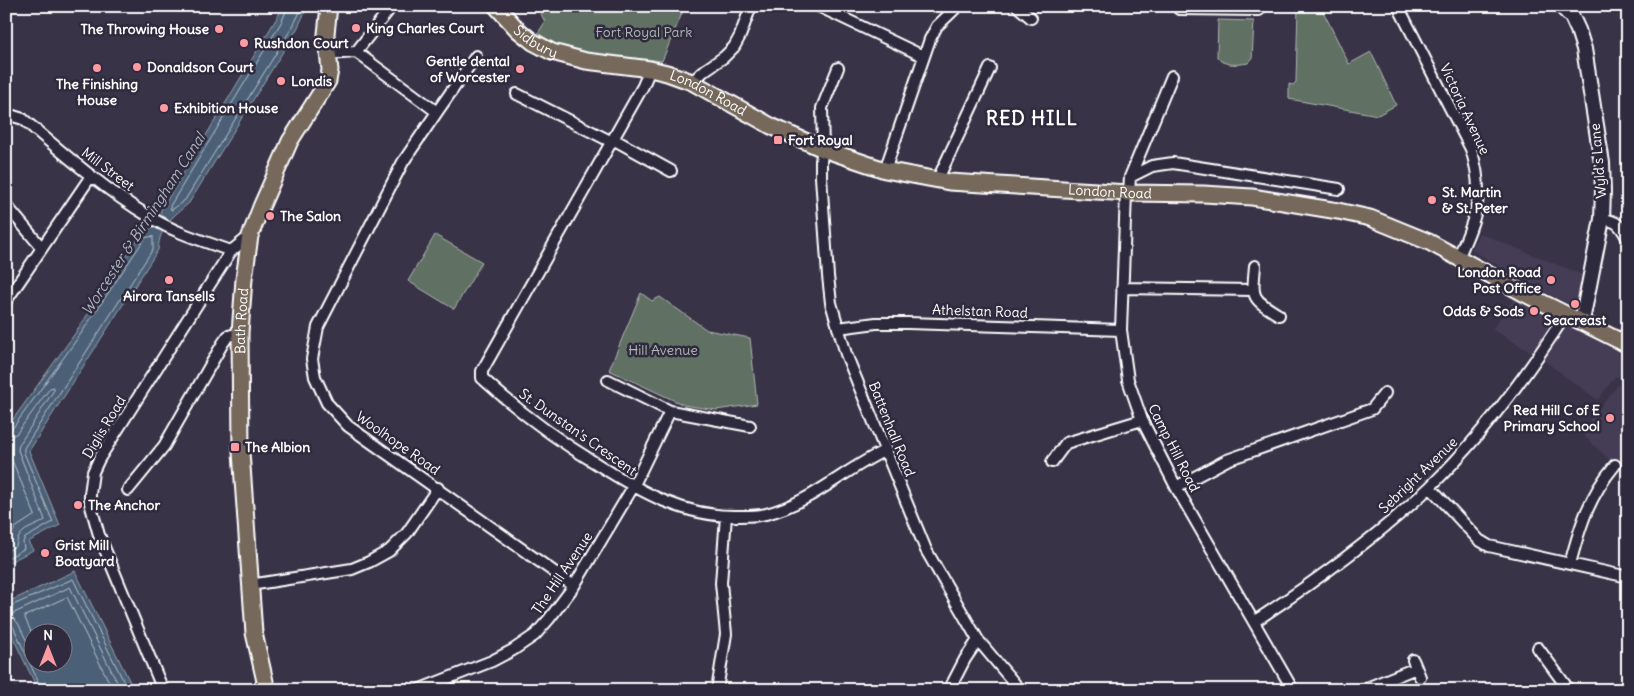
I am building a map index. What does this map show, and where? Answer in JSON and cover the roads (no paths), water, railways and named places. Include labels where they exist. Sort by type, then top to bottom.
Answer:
[{"type":"main road","name":"Bath Road","points":[[267,690],[254,632],[250,585],[241,452],[240,333],[250,236],[290,141],[328,82],[330,70],[326,34],[328,6]]},
{"type":"main road","name":"Sidbury","points":[[496,6],[518,30],[533,42],[552,52],[586,61]]},
{"type":"main road","name":"Wyld's Lane","points":[[1562,6],[1572,17],[1584,49],[1602,163],[1602,219],[1582,321]]},
{"type":"main road","name":"London Road","points":[[586,61],[650,68],[692,82],[771,126],[823,149],[885,170],[937,181],[1128,193],[1252,197],[1370,218],[1429,242],[1566,314],[1625,339]]},
{"type":"street","points":[[356,52],[392,6]]},
{"type":"street","points":[[692,82],[724,57],[734,46],[740,36],[750,6]]},
{"type":"street","points":[[818,6],[923,56]]},
{"type":"street","points":[[885,170],[923,56],[937,26],[958,6]]},
{"type":"street","points":[[1017,6],[1031,18]]},
{"type":"street","name":"Victoria Avenue","points":[[1398,6],[1471,149],[1476,166],[1479,186],[1478,201],[1474,219],[1458,258]]},
{"type":"street","points":[[1179,8],[1259,10]]},
{"type":"street","points":[[329,54],[356,52],[436,112]]},
{"type":"street","name":"Woolhope Road","points":[[476,56],[403,162],[318,327],[312,359],[315,377],[326,403],[348,426],[574,586]]},
{"type":"street","points":[[612,140],[643,86],[650,68]]},
{"type":"street","name":"Battenhall Road","points":[[838,68],[822,108],[823,149],[821,161],[823,221],[831,303],[838,328],[846,354],[926,550],[978,640],[1020,690]]},
{"type":"street","points":[[937,181],[990,68]]},
{"type":"street","points":[[1130,177],[1172,76]]},
{"type":"street","points":[[517,94],[525,103],[612,140],[671,171]]},
{"type":"street","name":"Mill Street","points":[[6,116],[10,115],[23,120],[91,176],[150,217],[174,230],[231,251]]},
{"type":"street","name":"St. Dunstan's Crescent","points":[[612,140],[482,371],[482,378],[533,421],[581,454],[633,487],[693,512],[726,516],[766,514],[804,499],[867,459],[886,450]]},
{"type":"street","points":[[1130,177],[1152,166],[1173,163],[1339,189]]},
{"type":"street","points":[[6,301],[91,176]]},
{"type":"street","name":"Camp Hill Road","points":[[1130,177],[1121,330],[1128,380],[1142,420],[1176,487],[1293,690]]},
{"type":"street","points":[[6,205],[42,248]]},
{"type":"street","points":[[1602,219],[1614,220],[1628,238]]},
{"type":"street","points":[[231,251],[250,236]]},
{"type":"street","name":"Diglis Road","points":[[163,690],[99,535],[90,503],[91,482],[99,460],[231,251]]},
{"type":"street","points":[[1255,266],[1253,290],[1256,298],[1262,305],[1279,315]]},
{"type":"street","points":[[1122,288],[1253,290]]},
{"type":"street","name":"Sebright Avenue","points":[[1254,622],[1307,588],[1366,544],[1430,487],[1495,414],[1566,314]]},
{"type":"street","name":"Athelstan Road","points":[[838,328],[876,323],[908,323],[1121,330]]},
{"type":"street","points":[[128,490],[164,446],[222,343],[228,336],[240,333]]},
{"type":"street","points":[[608,380],[670,411],[750,426]]},
{"type":"street","points":[[1176,487],[1227,460],[1372,409],[1385,393]]},
{"type":"street","name":"The Hill Avenue","points":[[418,690],[492,661],[535,635],[574,586],[633,487],[670,411]]},
{"type":"street","points":[[1052,462],[1066,443],[1142,420]]},
{"type":"street","points":[[1570,564],[1588,506],[1598,487],[1615,465]]},
{"type":"street","points":[[1430,487],[1479,540],[1489,546],[1628,577]]},
{"type":"street","points":[[250,585],[352,568],[369,562],[389,551],[408,533],[438,488]]},
{"type":"street","points":[[717,690],[726,634],[721,583],[726,516]]},
{"type":"street","points":[[949,690],[965,659],[978,640]]},
{"type":"street","points":[[1538,648],[1570,690]]},
{"type":"street","points":[[1362,690],[1416,669]]},
{"type":"water","points":[[284,6],[308,6],[297,29],[189,203],[172,218],[164,229],[158,250],[29,451],[60,525],[28,542],[33,550],[6,564],[6,429],[76,332],[142,233],[148,230],[156,221]]},
{"type":"water","points":[[75,571],[134,690],[38,690],[30,674],[72,674],[72,624],[22,624],[22,656],[6,623],[6,603]]},
{"type":"place","name":"King Charles Court","points":[[356,28]]},
{"type":"place","name":"The Throwing House","points":[[219,29]]},
{"type":"place","name":"Rushdon Court","points":[[244,43]]},
{"type":"place","name":"Donaldson Court","points":[[137,67]]},
{"type":"place","name":"The Finishing House","points":[[97,68]]},
{"type":"place","name":"Gentle dental of Worcester","points":[[520,69]]},
{"type":"place","name":"Londis","points":[[281,81]]},
{"type":"place","name":"Exhibition House","points":[[164,108]]},
{"type":"place","name":"Fort Royal","points":[[778,140]]},
{"type":"place","name":"St. Martin & St. Peter","points":[[1432,200]]},
{"type":"place","name":"The Salon","points":[[270,216]]},
{"type":"place","name":"Airora Tansells","points":[[169,280]]},
{"type":"place","name":"London Road Post Office","points":[[1551,280]]},
{"type":"place","name":"Seacreast","points":[[1575,304]]},
{"type":"place","name":"Odds & Sods","points":[[1534,311]]},
{"type":"place","name":"Red Hill C of E Primary School","points":[[1610,418]]},
{"type":"place","name":"The Albion","points":[[235,447]]},
{"type":"place","name":"The Anchor","points":[[78,505]]},
{"type":"place","name":"Grist Mill Boatyard","points":[[45,553]]},
{"type":"district","name":"RED HILL","points":[[1032,118]]},
{"type":"park label","name":"Fort Royal Park","points":[[644,32]]},
{"type":"park label","name":"Hill Avenue","points":[[663,350]]},
{"type":"water label","name":"Worcester & Birmingham Canal","points":[[143,224]]}]
